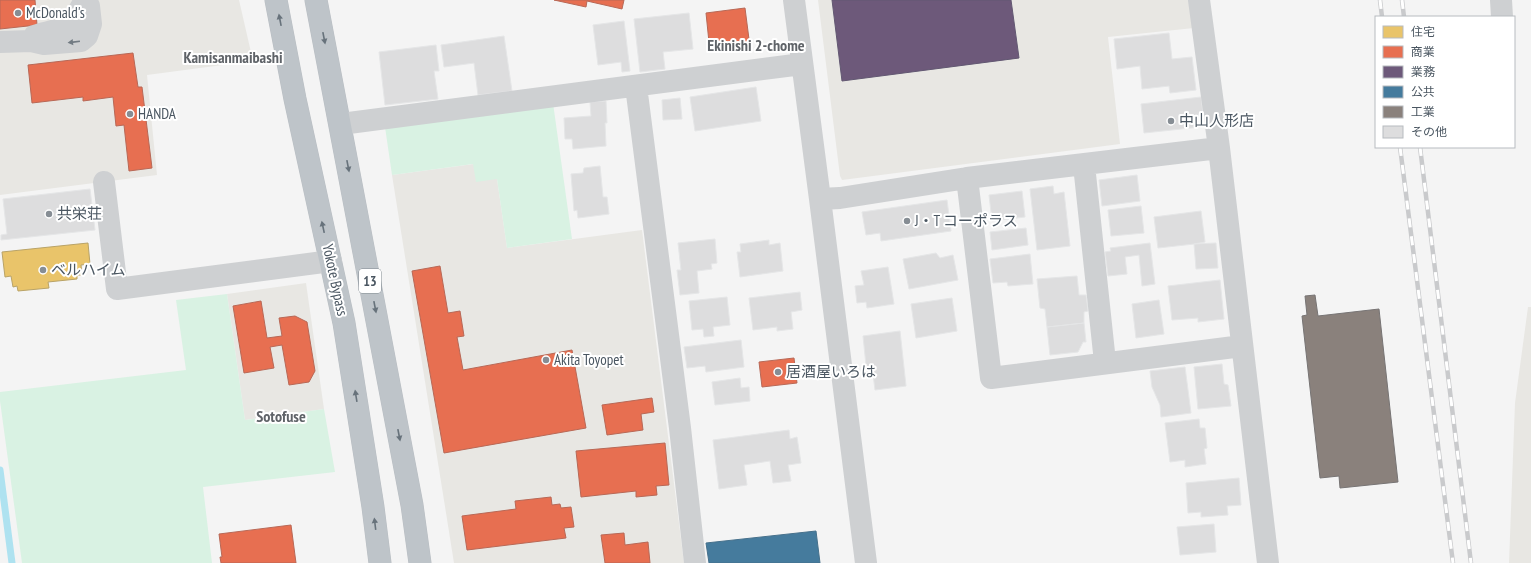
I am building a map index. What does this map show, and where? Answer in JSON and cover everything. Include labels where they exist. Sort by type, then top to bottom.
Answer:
[{"type":"highway","name":"Yokote Bypass","points":[[276,0],[295,100],[344,323],[373,507],[380,563]]},
{"type":"highway","name":"13","points":[[316,0],[412,505],[420,563]]},
{"type":"street","points":[[0,42],[31,41],[44,44],[76,42],[85,38],[89,33],[91,24],[89,6],[86,0]]},
{"type":"street","points":[[794,0],[866,563]]},
{"type":"street","points":[[1199,0],[1219,148],[1268,563]]},
{"type":"street","points":[[1502,0],[1502,16]]},
{"type":"street","points":[[340,124],[802,64]]},
{"type":"street","points":[[636,86],[680,428],[695,563]]},
{"type":"street","points":[[820,199],[840,198],[967,178],[1219,148]]},
{"type":"street","points":[[1084,165],[1105,362]]},
{"type":"street","points":[[967,178],[991,378],[1105,362],[1242,346]]},
{"type":"street","points":[[104,182],[117,289],[331,261]]},
{"type":"shaded area","points":[[0,0],[239,0],[253,61],[147,75],[157,175],[0,195]]},
{"type":"shaded area","points":[[818,0],[1190,0],[1194,28],[1108,37],[1120,144],[842,180],[840,176]]},
{"type":"shaded area","points":[[474,164],[497,179],[507,248],[642,230],[684,563],[454,563],[392,175]]},
{"type":"shaded area","points":[[306,283],[324,409],[245,420],[227,294]]},
{"type":"shaded area","points":[[1528,307],[1531,307],[1531,563],[1509,563],[1515,403]]},
{"type":"green space","points":[[553,103],[572,239],[507,248],[497,179],[476,182],[473,164],[392,175],[385,127]]},
{"type":"green space","points":[[227,294],[245,420],[324,409],[335,472],[203,487],[212,563],[22,563],[0,392],[186,370],[176,300]]},
{"type":"building: 住宅","name":"ベルハイム","points":[[88,243],[90,264],[81,265],[82,275],[77,275],[77,279],[48,282],[49,288],[18,291],[17,286],[13,287],[11,276],[5,277],[2,252]]},
{"type":"building: 商業","name":"McDonald's","points":[[0,0],[35,0],[37,25],[0,29]]},
{"type":"building: 商業","points":[[554,0],[624,0],[622,9],[587,1],[586,7]]},
{"type":"building: 商業","points":[[745,8],[750,47],[710,52],[706,13]]},
{"type":"building: 商業","name":"HANDA","points":[[133,53],[138,87],[142,87],[152,168],[129,171],[124,125],[116,126],[113,97],[83,101],[83,97],[32,103],[28,65]]},
{"type":"building: 商業","name":"Akita Toyopet","points":[[440,266],[448,313],[460,311],[464,336],[457,337],[463,370],[572,350],[586,428],[444,453],[412,271]]},
{"type":"building: 商業","points":[[261,301],[267,338],[282,336],[279,318],[295,316],[307,322],[315,371],[309,382],[289,385],[282,345],[270,347],[274,368],[244,373],[233,306]]},
{"type":"building: 商業","name":"居酒屋いろは","points":[[794,358],[797,383],[762,387],[759,362]]},
{"type":"building: 商業","points":[[652,398],[654,412],[641,414],[643,430],[607,435],[602,405]]},
{"type":"building: 商業","points":[[665,443],[669,485],[656,486],[657,495],[636,497],[636,491],[581,497],[576,451]]},
{"type":"building: 商業","points":[[551,497],[552,505],[560,504],[561,508],[571,507],[574,527],[564,528],[566,538],[467,550],[462,516],[516,509],[515,501]]},
{"type":"building: 商業","points":[[291,525],[296,563],[221,563],[220,557],[222,557],[219,534]]},
{"type":"building: 商業","points":[[624,533],[625,545],[648,542],[650,563],[605,563],[601,535]]},
{"type":"building: 業務","points":[[832,0],[1011,0],[1019,58],[842,81]]},
{"type":"building: 公共","points":[[816,531],[820,563],[709,563],[706,543]]},
{"type":"building: 工業","points":[[1315,295],[1318,316],[1379,309],[1398,482],[1340,488],[1339,476],[1320,478],[1302,316],[1307,315],[1305,296]]},
{"type":"building: その他","points":[[689,13],[693,49],[663,52],[665,69],[640,72],[634,19]]},
{"type":"building: その他","points":[[624,21],[630,71],[622,72],[621,62],[598,65],[593,25]]},
{"type":"building: その他","points":[[1169,33],[1172,59],[1192,57],[1196,90],[1170,93],[1169,86],[1142,89],[1140,66],[1117,69],[1114,39]]},
{"type":"building: その他","points":[[504,36],[512,91],[478,95],[474,63],[444,67],[441,45]]},
{"type":"building: その他","points":[[436,45],[439,71],[434,71],[438,99],[385,105],[379,52]]},
{"type":"building: その他","points":[[756,87],[761,121],[695,131],[690,97]]},
{"type":"building: その他","name":"中山人形店","points":[[1201,97],[1203,114],[1198,115],[1200,127],[1144,133],[1141,104]]},
{"type":"building: その他","points":[[680,98],[682,119],[663,120],[662,100]]},
{"type":"building: その他","points":[[606,101],[606,146],[573,149],[572,139],[565,139],[564,118],[591,116],[590,102]]},
{"type":"building: その他","points":[[600,166],[603,197],[607,197],[609,214],[578,218],[577,210],[574,211],[571,174],[583,173],[584,168]]},
{"type":"building: その他","points":[[1137,175],[1140,201],[1102,206],[1099,180]]},
{"type":"building: その他","points":[[1053,186],[1054,194],[1064,192],[1070,246],[1037,250],[1030,189]]},
{"type":"building: その他","name":"共栄荘","points":[[90,189],[95,230],[1,240],[1,235],[7,234],[3,199]]},
{"type":"building: その他","points":[[1022,191],[1025,217],[992,221],[989,195]]},
{"type":"building: その他","name":"J・T コーポラス","points":[[947,200],[951,231],[881,241],[880,233],[866,235],[862,212]]},
{"type":"building: その他","points":[[1141,206],[1144,233],[1111,236],[1108,210]]},
{"type":"building: その他","points":[[1201,211],[1205,242],[1158,248],[1154,217]]},
{"type":"building: その他","points":[[1026,228],[1028,245],[992,250],[990,232]]},
{"type":"building: その他","points":[[715,239],[717,263],[711,264],[712,269],[697,271],[699,293],[680,295],[677,270],[681,270],[678,243]]},
{"type":"building: その他","points":[[769,240],[769,245],[780,243],[783,271],[740,277],[737,252],[741,252],[740,244]]},
{"type":"building: その他","points":[[1150,243],[1155,284],[1142,286],[1139,255],[1125,257],[1127,274],[1108,276],[1105,252],[1111,251],[1110,248]]},
{"type":"building: その他","points":[[1216,243],[1218,268],[1196,269],[1194,244]]},
{"type":"building: その他","points":[[936,253],[940,258],[953,255],[958,280],[909,289],[903,259]]},
{"type":"building: その他","points":[[1030,254],[1033,284],[1008,286],[1007,282],[993,283],[990,259]]},
{"type":"building: その他","points":[[888,267],[894,304],[867,308],[866,302],[857,303],[855,286],[864,285],[861,271]]},
{"type":"building: その他","points":[[1077,276],[1079,295],[1086,295],[1088,311],[1084,312],[1084,323],[1047,327],[1045,309],[1040,308],[1037,279]]},
{"type":"building: その他","points":[[1220,280],[1224,319],[1198,322],[1198,318],[1172,320],[1168,286]]},
{"type":"building: その他","points":[[800,292],[802,310],[791,312],[793,329],[777,331],[777,327],[753,330],[749,298]]},
{"type":"building: その他","points":[[727,297],[730,325],[713,327],[714,336],[704,337],[703,329],[692,330],[689,301]]},
{"type":"building: その他","points":[[952,298],[957,331],[916,338],[911,304]]},
{"type":"building: その他","points":[[1159,300],[1164,334],[1136,338],[1132,304]]},
{"type":"building: その他","points":[[1084,323],[1086,342],[1083,342],[1078,352],[1050,355],[1047,327]]},
{"type":"building: その他","points":[[900,331],[906,386],[875,390],[873,374],[867,375],[863,336]]},
{"type":"building: その他","points":[[741,340],[744,367],[706,372],[705,366],[687,368],[684,347]]},
{"type":"building: その他","points":[[1222,364],[1224,384],[1228,385],[1231,406],[1198,409],[1194,367]]},
{"type":"building: その他","points":[[1185,367],[1191,413],[1161,417],[1160,405],[1152,387],[1150,371]]},
{"type":"building: その他","points":[[740,378],[741,388],[749,387],[750,401],[715,405],[712,382]]},
{"type":"building: その他","points":[[1199,419],[1200,428],[1205,428],[1207,448],[1204,449],[1206,464],[1185,467],[1185,460],[1170,462],[1165,423]]},
{"type":"building: その他","points":[[789,430],[790,439],[797,437],[801,463],[788,465],[791,481],[773,483],[770,461],[744,465],[747,485],[719,489],[713,440]]},
{"type":"building: その他","points":[[1239,478],[1241,505],[1227,506],[1228,515],[1201,517],[1201,512],[1188,513],[1186,483]]},
{"type":"building: その他","points":[[1214,524],[1216,552],[1180,555],[1177,527]]},
{"type":"waterway","points":[[0,470],[12,563]]},
{"type":"railway","points":[[1380,0],[1382,16]]},
{"type":"railway","points":[[1402,0],[1404,16]]},
{"type":"railway","points":[[1400,148],[1453,563]]},
{"type":"railway","points":[[1420,148],[1471,563]]},
{"type":"place","name":"McDonald's","points":[[18,13]]},
{"type":"place","name":"HANDA","points":[[130,114]]},
{"type":"place","name":"中山人形店","points":[[1171,121]]},
{"type":"place","name":"共栄荘","points":[[49,214]]},
{"type":"place","name":"J・T コーポラス","points":[[907,221]]},
{"type":"place","name":"ベルハイム","points":[[43,270]]},
{"type":"place","name":"Akita Toyopet","points":[[546,360]]},
{"type":"place","name":"居酒屋いろは","points":[[778,372]]},
{"type":"district","name":"Ekinishi 2-chome","points":[[756,45]]},
{"type":"district","name":"Kamisanmaibashi","points":[[233,57]]},
{"type":"district","name":"Sotofuse","points":[[281,416]]}]
